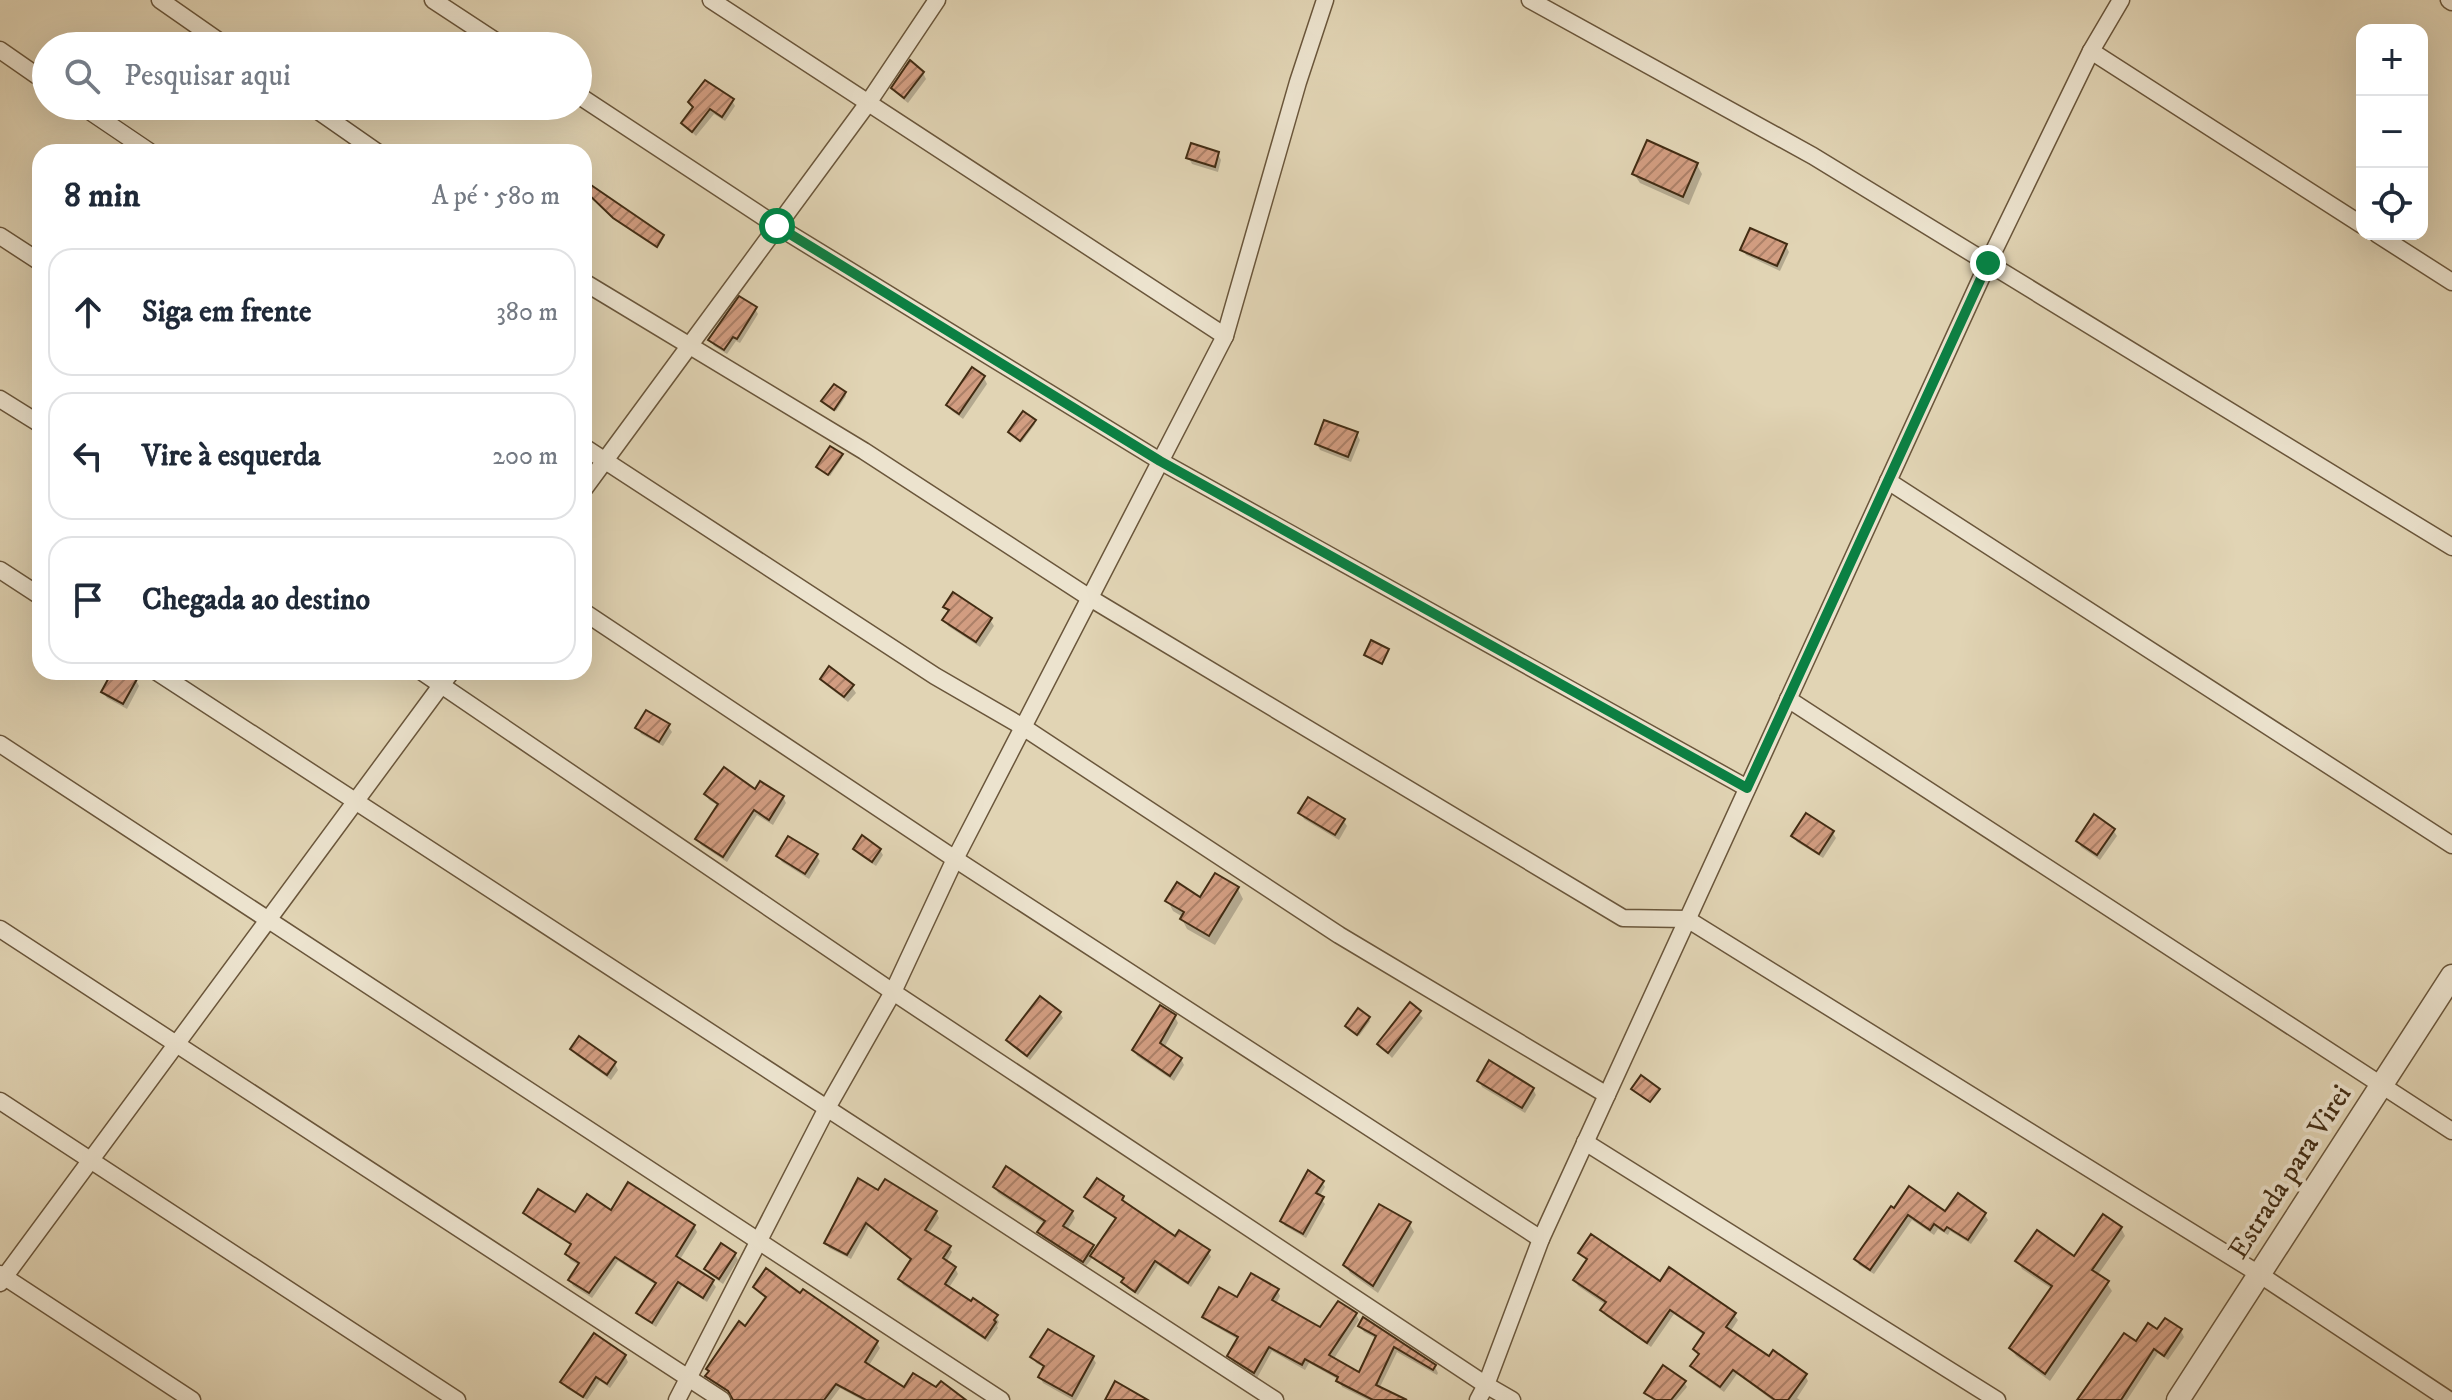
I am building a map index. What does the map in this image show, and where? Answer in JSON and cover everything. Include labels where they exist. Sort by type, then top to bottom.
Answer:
[{"type":"street","points":[[160,0],[206,32]]},
{"type":"street","points":[[433,0],[482,32]]},
{"type":"street","points":[[711,0],[1225,336]]},
{"type":"street","points":[[592,478],[868,103],[937,0]]},
{"type":"street","points":[[677,1400],[827,1108],[893,992],[955,859],[1225,336],[1298,82],[1325,0]]},
{"type":"street","points":[[1530,0],[1813,156],[2452,547]]},
{"type":"street","points":[[1482,1393],[1541,1239],[1747,788],[1988,263],[2091,51],[2121,0]]},
{"type":"street","points":[[0,50],[32,72]]},
{"type":"street","points":[[2091,51],[2356,221]]},
{"type":"street","points":[[592,104],[777,226],[1160,461],[1747,788]]},
{"type":"street","points":[[103,120],[138,144]]},
{"type":"street","points":[[331,120],[366,144]]},
{"type":"street","points":[[0,236],[32,257]]},
{"type":"street","points":[[2386,240],[2452,282]]},
{"type":"street","points":[[592,287],[864,451],[1090,598],[1623,918],[1687,919],[2259,1274],[2449,1400]]},
{"type":"street","points":[[0,399],[32,419]]},
{"type":"street","points":[[592,452],[935,676],[1023,727],[1339,935],[1607,1095]]},
{"type":"street","points":[[1888,481],[2452,845]]},
{"type":"street","points":[[0,570],[32,591]]},
{"type":"street","points":[[592,617],[955,859],[1541,1239]]},
{"type":"street","points":[[169,680],[1275,1400]]},
{"type":"street","points":[[192,1400],[2,1278],[445,680]]},
{"type":"street","points":[[449,680],[893,992],[1482,1393],[1512,1400]]},
{"type":"street","points":[[1788,699],[2452,1131]]},
{"type":"street","points":[[0,744],[1001,1400]]},
{"type":"street","points":[[0,929],[722,1400]]},
{"type":"street","name":"Estrada para Virei","points":[[2178,1400],[2452,976]]},
{"type":"street","points":[[0,1101],[457,1400]]},
{"type":"street","points":[[1585,1142],[1997,1400]]},
{"type":"building","points":[[910,60],[924,72],[904,98],[891,88]]},
{"type":"building","points":[[705,80],[734,99],[722,117],[710,109],[692,132],[681,123],[693,107],[688,102]]},
{"type":"building","points":[[1647,140],[1698,163],[1683,197],[1632,174]]},
{"type":"building","points":[[1191,143],[1219,152],[1215,167],[1186,158]]},
{"type":"building","points":[[592,186],[664,235],[657,247],[613,218],[592,198]]},
{"type":"building","points":[[1750,228],[1787,244],[1777,266],[1740,250]]},
{"type":"building","points":[[739,296],[757,307],[737,339],[733,337],[724,350],[708,340]]},
{"type":"building","points":[[972,367],[985,376],[959,414],[946,405]]},
{"type":"building","points":[[834,384],[846,392],[834,410],[821,401]]},
{"type":"building","points":[[1023,411],[1036,420],[1020,441],[1008,432]]},
{"type":"building","points":[[1324,420],[1358,432],[1348,457],[1315,444]]},
{"type":"building","points":[[830,446],[843,454],[828,475],[816,467]]},
{"type":"building","points":[[953,592],[992,618],[976,642],[942,620],[949,610],[943,607]]},
{"type":"building","points":[[1371,640],[1389,649],[1382,664],[1364,655]]},
{"type":"building","points":[[829,666],[854,685],[844,697],[820,679]]},
{"type":"building","points":[[108,680],[136,680],[123,704],[101,692]]},
{"type":"building","points":[[646,710],[670,724],[659,742],[635,728]]},
{"type":"building","points":[[724,767],[755,789],[760,781],[784,796],[769,820],[754,810],[723,857],[695,839],[718,804],[704,794]]},
{"type":"building","points":[[1308,797],[1345,819],[1335,835],[1298,813]]},
{"type":"building","points":[[1806,813],[1834,831],[1819,854],[1791,836]]},
{"type":"building","points":[[2094,814],[2115,829],[2097,855],[2076,841]]},
{"type":"building","points":[[862,835],[881,849],[872,862],[853,849]]},
{"type":"building","points":[[788,836],[818,854],[805,874],[776,856]]},
{"type":"building","points":[[1215,873],[1239,887],[1209,936],[1180,919],[1184,912],[1165,901],[1177,882],[1200,897]]},
{"type":"building","points":[[1040,996],[1061,1012],[1027,1056],[1006,1040]]},
{"type":"building","points":[[1410,1002],[1421,1011],[1388,1053],[1377,1044]]},
{"type":"building","points":[[1160,1005],[1176,1015],[1160,1043],[1182,1058],[1170,1076],[1132,1050]]},
{"type":"building","points":[[1358,1008],[1370,1017],[1357,1035],[1345,1026]]},
{"type":"building","points":[[579,1036],[616,1062],[607,1075],[570,1049]]},
{"type":"building","points":[[1489,1060],[1534,1088],[1522,1108],[1477,1081]]},
{"type":"building","points":[[1641,1075],[1660,1089],[1650,1102],[1631,1089]]},
{"type":"building","points":[[1006,1166],[1073,1211],[1063,1226],[1094,1245],[1083,1262],[1037,1232],[1045,1221],[993,1187]]},
{"type":"building","points":[[1308,1170],[1324,1181],[1316,1193],[1324,1197],[1303,1234],[1280,1221]]},
{"type":"building","points":[[858,1178],[878,1190],[885,1179],[937,1211],[925,1230],[951,1246],[943,1258],[956,1267],[945,1284],[998,1315],[985,1338],[898,1279],[911,1259],[866,1223],[847,1255],[824,1243]]},
{"type":"building","points":[[1097,1178],[1124,1196],[1122,1200],[1175,1236],[1179,1230],[1210,1250],[1188,1283],[1155,1261],[1135,1292],[1121,1282],[1124,1278],[1090,1256],[1116,1218],[1084,1197]]},
{"type":"building","points":[[628,1182],[695,1225],[676,1256],[714,1280],[703,1298],[678,1282],[652,1323],[636,1313],[656,1283],[615,1257],[589,1293],[568,1280],[579,1263],[565,1254],[571,1244],[523,1213],[538,1189],[575,1212],[587,1194],[611,1210]]},
{"type":"building","points":[[1909,1186],[1945,1211],[1958,1193],[1986,1213],[1968,1240],[1947,1227],[1944,1231],[1934,1224],[1930,1230],[1908,1215],[1870,1270],[1854,1259]]},
{"type":"building","points":[[1379,1204],[1411,1222],[1373,1286],[1343,1265]]},
{"type":"building","points":[[2103,1214],[2122,1227],[2092,1270],[2109,1281],[2045,1374],[2009,1348],[2052,1286],[2015,1261],[2037,1230],[2074,1256]]},
{"type":"building","points":[[1591,1234],[1660,1281],[1669,1267],[1736,1313],[1726,1327],[1769,1356],[1773,1350],[1807,1374],[1788,1400],[1775,1400],[1733,1370],[1720,1387],[1690,1366],[1699,1354],[1693,1349],[1704,1333],[1670,1310],[1647,1343],[1600,1310],[1606,1302],[1573,1280],[1587,1259],[1578,1253]]},
{"type":"building","points":[[721,1243],[736,1253],[719,1279],[704,1269]]},
{"type":"building","points":[[766,1268],[800,1293],[803,1289],[878,1341],[865,1362],[904,1387],[913,1373],[936,1387],[941,1381],[966,1400],[866,1400],[836,1384],[824,1400],[733,1400],[728,1391],[705,1376],[709,1371],[706,1369],[739,1321],[745,1326],[766,1297],[753,1287]]},
{"type":"building","points":[[1251,1273],[1279,1289],[1272,1300],[1320,1327],[1338,1301],[1357,1313],[1329,1355],[1359,1372],[1376,1336],[1358,1326],[1363,1317],[1436,1365],[1433,1370],[1394,1347],[1376,1385],[1407,1400],[1373,1400],[1336,1381],[1338,1377],[1305,1359],[1302,1365],[1269,1347],[1254,1373],[1227,1356],[1238,1337],[1202,1317],[1219,1287],[1237,1297]]},
{"type":"building","points":[[2165,1318],[2182,1329],[2164,1356],[2154,1349],[2121,1400],[2077,1400],[2124,1333],[2136,1341],[2148,1323],[2157,1329]]},
{"type":"building","points":[[1048,1329],[1094,1356],[1072,1396],[1038,1377],[1044,1366],[1030,1357]]},
{"type":"building","points":[[594,1333],[626,1355],[607,1384],[596,1377],[583,1397],[560,1382]]},
{"type":"building","points":[[1663,1365],[1686,1381],[1671,1400],[1656,1400],[1644,1393]]},
{"type":"building","points":[[1115,1381],[1148,1400],[1105,1400]]},
{"type":"route","points":[[777,226],[1160,461],[1747,788],[1988,263]]}]
